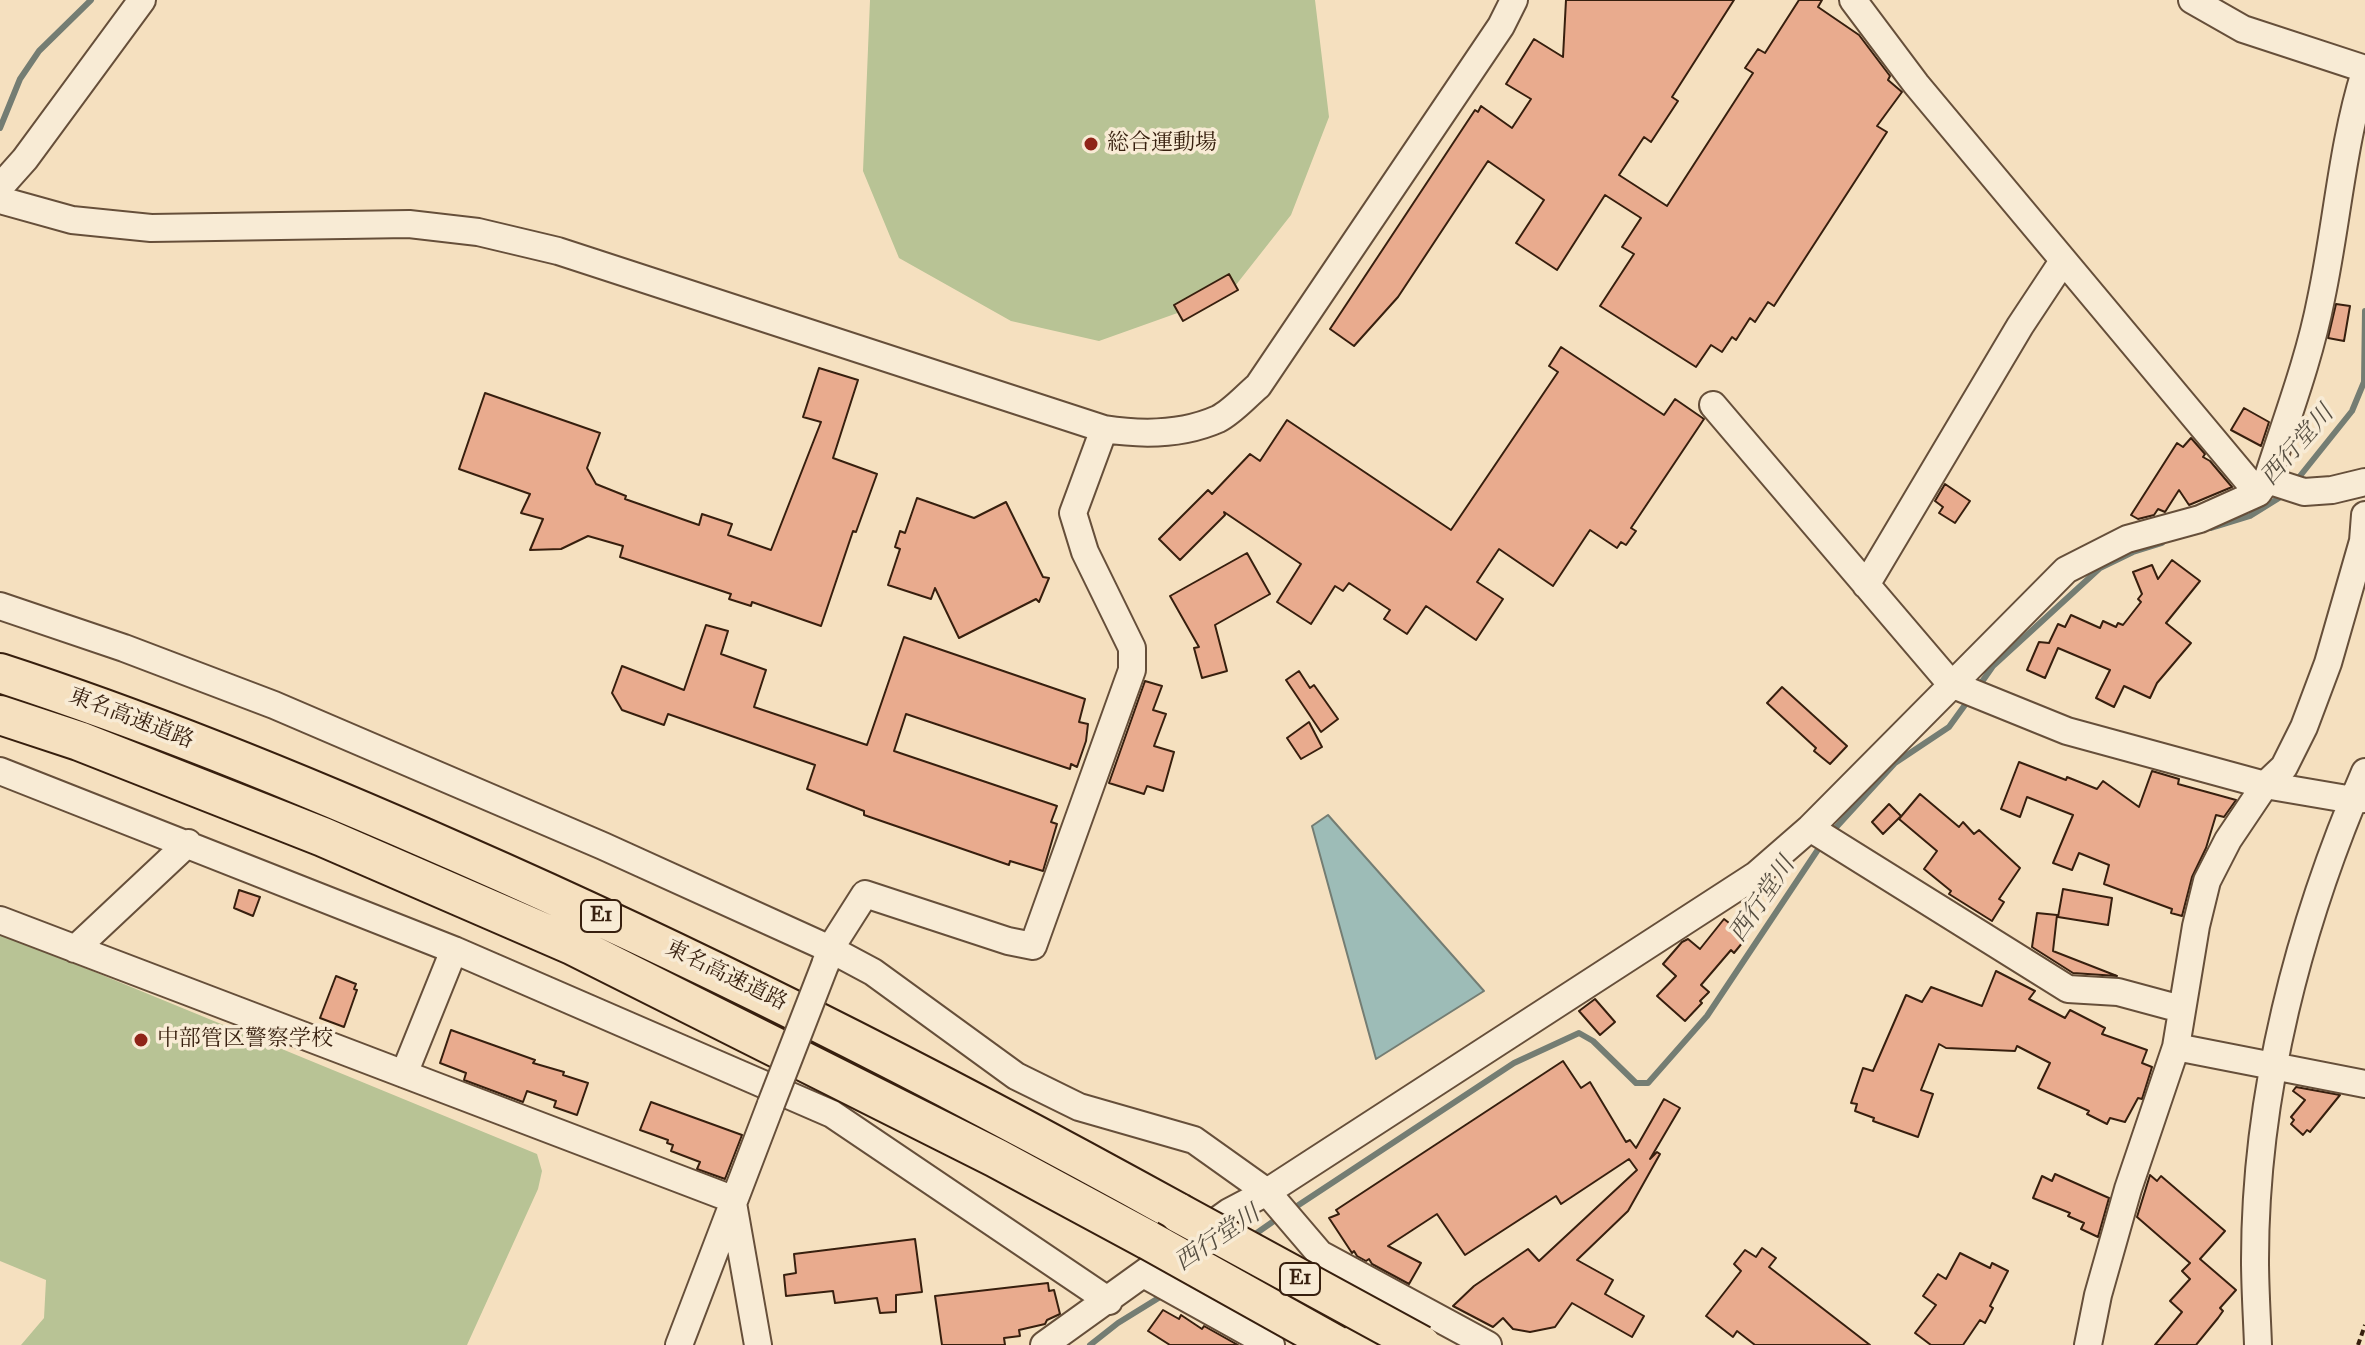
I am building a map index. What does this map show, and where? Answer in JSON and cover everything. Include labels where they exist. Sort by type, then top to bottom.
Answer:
[{"type":"highway","name":"東名高速道路","points":[[0,673],[89,702],[331,796],[593,912],[851,1037],[1017,1123],[1421,1345]]},
{"type":"highway","name":"東名高速道路","points":[[0,715],[79,741],[323,837],[572,945],[968,1144],[1158,1273],[1336,1345]]},
{"type":"street","points":[[0,187],[25,159],[142,0]]},
{"type":"street","points":[[0,200],[72,220],[151,228],[409,224],[478,232],[558,251],[1104,429],[1130,433],[1181,431],[1220,418],[1258,386],[1501,26],[1514,0]]},
{"type":"street","points":[[1853,0],[1916,84],[2063,261],[2262,486]]},
{"type":"street","points":[[2192,0],[2243,29],[2365,70],[2355,105],[2321,301],[2305,363],[2262,486]]},
{"type":"street","points":[[1866,585],[2020,326],[2063,261]]},
{"type":"street","points":[[1713,405],[1866,585],[1966,690],[2067,731],[2265,785],[2359,800]]},
{"type":"street","points":[[679,1345],[732,1199],[827,957],[865,894],[1008,941],[1033,946],[1132,670],[1132,648],[1085,552],[1073,513],[1104,429]]},
{"type":"street","points":[[1044,1345],[1109,1301],[1158,1273],[1229,1212],[1279,1206],[1756,875],[1821,835],[1966,690],[2066,570],[2127,539],[2200,519],[2262,486],[2304,492],[2332,490],[2365,482]]},
{"type":"street","points":[[2088,1345],[2098,1295],[2128,1189],[2176,1047],[2196,926],[2207,881],[2228,840],[2265,785],[2284,767],[2304,727],[2328,663],[2363,541],[2365,515]]},
{"type":"street","points":[[0,606],[124,648],[274,705],[590,840],[827,957],[873,972],[1016,1076],[1079,1107],[1194,1140],[1279,1206],[1320,1254],[1488,1345]]},
{"type":"street","points":[[0,771],[454,950],[832,1114],[1109,1301]]},
{"type":"street","points":[[2258,1345],[2256,1244],[2261,1155],[2274,1066],[2317,895],[2359,800],[2365,772]]},
{"type":"street","points":[[1821,835],[2068,989],[2118,992],[2181,1009]]},
{"type":"street","points":[[75,949],[188,843]]},
{"type":"street","points":[[0,920],[732,1199]]},
{"type":"street","points":[[404,1074],[454,950]]},
{"type":"street","points":[[2176,1047],[2365,1084]]},
{"type":"street","points":[[732,1199],[758,1345]]},
{"type":"street","points":[[1158,1273],[1271,1345]]},
{"type":"street","points":[[1385,1345],[1411,1303]]},
{"type":"path","points":[[2358,1345],[2365,1325]]},
{"type":"green space","name":"総合運動場","points":[[870,0],[1315,0],[1329,117],[1291,215],[1228,295],[1099,341],[1011,321],[899,258],[863,171]]},
{"type":"green space","name":"中部管区警察学校","points":[[0,933],[537,1154],[542,1171],[538,1189],[467,1345],[21,1345],[44,1318],[46,1280],[0,1261]]},
{"type":"water","points":[[1328,815],[1484,991],[1376,1059],[1312,826]]},
{"type":"building","points":[[1566,0],[1734,0],[1672,97],[1678,101],[1651,142],[1644,137],[1619,175],[1667,206],[1753,73],[1745,68],[1758,49],[1765,53],[1799,0],[1822,0],[1818,7],[1859,35],[1890,76],[1888,80],[1902,92],[1877,126],[1887,132],[1774,306],[1768,302],[1755,322],[1750,318],[1736,340],[1732,337],[1722,352],[1711,345],[1696,367],[1600,306],[1634,254],[1622,247],[1641,218],[1605,195],[1557,270],[1516,243],[1544,200],[1488,161],[1398,297],[1354,346],[1330,329],[1475,110],[1478,112],[1481,106],[1512,128],[1531,99],[1506,84],[1534,39],[1563,57]]},
{"type":"building","points":[[1229,274],[1238,290],[1183,321],[1174,305]]},
{"type":"building","points":[[2336,304],[2350,306],[2344,341],[2328,338]]},
{"type":"building","points":[[1561,347],[1664,415],[1675,399],[1704,419],[1631,528],[1636,531],[1626,545],[1621,542],[1617,548],[1590,530],[1553,586],[1499,549],[1477,582],[1503,599],[1476,640],[1426,606],[1407,634],[1384,619],[1390,610],[1349,583],[1343,591],[1335,586],[1311,624],[1277,602],[1301,564],[1224,512],[1225,515],[1180,560],[1159,539],[1208,490],[1212,494],[1250,454],[1260,461],[1287,420],[1451,530],[1558,372],[1549,366]]},
{"type":"building","points":[[819,368],[858,380],[833,458],[877,474],[856,532],[853,531],[821,626],[752,602],[751,606],[729,599],[731,594],[620,557],[623,546],[588,536],[561,549],[530,550],[543,519],[521,513],[530,494],[459,469],[485,393],[600,433],[587,468],[596,484],[626,496],[625,499],[699,525],[702,514],[732,524],[728,535],[771,550],[821,422],[803,417]]},
{"type":"building","points":[[2244,408],[2269,422],[2261,446],[2231,430]]},
{"type":"building","points":[[2191,438],[2205,454],[2203,457],[2232,487],[2189,505],[2179,490],[2165,512],[2158,509],[2154,515],[2138,519],[2131,515],[2177,443],[2183,447]]},
{"type":"building","points":[[1945,484],[1970,501],[1955,523],[1939,513],[1943,507],[1935,501]]},
{"type":"building","points":[[917,498],[974,518],[1006,502],[1043,577],[1049,578],[1039,602],[1036,599],[959,638],[935,588],[931,599],[888,585],[900,549],[895,547],[900,531],[905,533]]},
{"type":"building","points":[[1247,553],[1270,594],[1215,625],[1227,671],[1202,678],[1194,648],[1199,647],[1170,596]]},
{"type":"building","points":[[2172,560],[2200,581],[2166,623],[2191,643],[2157,683],[2150,698],[2124,686],[2114,707],[2096,698],[2110,670],[2058,648],[2045,678],[2027,670],[2039,642],[2049,643],[2058,624],[2065,627],[2071,615],[2100,628],[2103,621],[2116,627],[2118,623],[2123,625],[2141,602],[2138,599],[2142,594],[2133,572],[2152,565],[2158,579]]},
{"type":"building","points":[[706,625],[728,631],[721,654],[766,670],[754,707],[867,745],[904,637],[1085,699],[1079,722],[1088,724],[1086,741],[1077,767],[1071,764],[1070,769],[906,714],[894,751],[1057,806],[1051,822],[1057,824],[1043,871],[1010,861],[1009,865],[864,815],[864,811],[807,789],[815,765],[668,714],[664,725],[622,710],[612,693],[622,666],[684,690]]},
{"type":"building","points":[[1299,671],[1310,688],[1314,685],[1338,719],[1321,732],[1286,680]]},
{"type":"building","points":[[1145,681],[1162,686],[1153,710],[1166,714],[1154,746],[1174,752],[1163,791],[1147,786],[1144,794],[1109,783]]},
{"type":"building","points":[[1782,687],[1847,746],[1830,764],[1767,703]]},
{"type":"building","points":[[1309,722],[1322,747],[1301,759],[1287,738]]},
{"type":"building","points":[[2019,762],[2097,789],[2103,781],[2139,807],[2152,771],[2179,779],[2178,784],[2236,800],[2224,817],[2216,815],[2206,848],[2192,877],[2182,916],[2171,913],[2172,909],[2104,884],[2109,865],[2079,853],[2072,870],[2053,863],[2073,815],[2027,797],[2020,817],[2001,809]]},
{"type":"building","points":[[1920,794],[1959,827],[1963,822],[1974,834],[1979,830],[2020,868],[1999,899],[2004,902],[1992,921],[1949,894],[1951,891],[1924,869],[1937,851],[1899,819]]},
{"type":"building","points":[[1889,804],[1901,816],[1883,834],[1872,822]]},
{"type":"building","points":[[2063,889],[2112,898],[2108,925],[2058,917]]},
{"type":"building","points":[[239,890],[260,897],[253,916],[234,908]]},
{"type":"building","points":[[2037,913],[2057,915],[2053,951],[2117,976],[2073,973],[2032,947]]},
{"type":"building","points":[[1724,919],[1747,937],[1734,953],[1731,950],[1701,985],[1709,992],[1685,1021],[1657,996],[1676,976],[1663,964],[1688,939],[1700,949]]},
{"type":"building","points":[[1996,971],[2035,991],[2029,999],[2065,1018],[2070,1010],[2105,1028],[2102,1034],[2147,1050],[2142,1063],[2152,1067],[2142,1099],[2138,1098],[2125,1122],[2110,1118],[2107,1124],[2087,1114],[2089,1111],[2038,1088],[2050,1063],[2017,1046],[2015,1051],[1946,1048],[1939,1044],[1921,1090],[1933,1094],[1918,1137],[1855,1111],[1857,1104],[1851,1103],[1863,1068],[1873,1071],[1906,995],[1922,1002],[1931,987],[1982,1006]]},
{"type":"building","points":[[336,976],[356,984],[354,989],[357,990],[344,1027],[320,1018]]},
{"type":"building","points":[[1595,999],[1615,1022],[1600,1035],[1579,1011]]},
{"type":"building","points":[[451,1030],[588,1083],[577,1115],[554,1107],[556,1101],[527,1091],[523,1102],[464,1080],[466,1073],[440,1063]]},
{"type":"building","points":[[1563,1061],[1581,1088],[1590,1082],[1626,1142],[1630,1140],[1636,1148],[1664,1099],[1680,1108],[1650,1159],[1657,1152],[1660,1154],[1628,1211],[1577,1260],[1613,1280],[1605,1294],[1644,1316],[1632,1337],[1572,1303],[1555,1327],[1530,1332],[1513,1329],[1503,1318],[1493,1327],[1453,1306],[1474,1286],[1528,1249],[1539,1261],[1637,1170],[1629,1159],[1561,1204],[1556,1196],[1465,1255],[1437,1214],[1388,1246],[1421,1263],[1409,1284],[1372,1264],[1369,1259],[1366,1261],[1354,1251],[1352,1253],[1329,1218],[1339,1214],[1336,1210]]},
{"type":"building","points":[[2296,1087],[2340,1095],[2310,1132],[2307,1130],[2303,1135],[2291,1124],[2294,1120],[2291,1117],[2305,1100],[2293,1091]]},
{"type":"building","points":[[651,1102],[742,1135],[725,1179],[697,1169],[700,1162],[671,1151],[673,1145],[667,1143],[668,1140],[640,1130]]},
{"type":"building","points":[[2055,1174],[2109,1198],[2098,1237],[2081,1229],[2084,1223],[2068,1216],[2070,1213],[2033,1198],[2042,1176],[2052,1181]]},
{"type":"building","points":[[2150,1175],[2157,1181],[2161,1176],[2225,1231],[2200,1259],[2236,1290],[2196,1345],[2155,1345],[2182,1312],[2170,1301],[2190,1279],[2182,1271],[2190,1263],[2137,1217]]},
{"type":"building","points":[[915,1239],[922,1292],[896,1295],[896,1312],[880,1313],[877,1298],[835,1303],[833,1291],[786,1296],[784,1275],[796,1273],[794,1254]]},
{"type":"building","points":[[1762,1248],[1776,1258],[1769,1267],[1870,1345],[1755,1345],[1737,1331],[1733,1337],[1706,1316],[1741,1271],[1734,1264],[1745,1250],[1756,1257]]},
{"type":"building","points":[[1960,1253],[1990,1268],[1992,1263],[2008,1271],[1985,1323],[1980,1320],[1963,1345],[1931,1345],[1915,1333],[1936,1305],[1923,1296],[1938,1274],[1946,1279]]},
{"type":"building","points":[[1048,1283],[1049,1291],[1054,1290],[1060,1314],[1045,1324],[1019,1330],[1020,1336],[1004,1338],[1005,1345],[942,1345],[935,1296]]},
{"type":"building","points":[[1163,1310],[1179,1319],[1181,1315],[1202,1329],[1204,1326],[1238,1345],[1170,1345],[1148,1331]]},
{"type":"waterway","points":[[0,128],[20,79],[39,51],[91,0]]},
{"type":"waterway","name":"西行堂川","points":[[2296,481],[2352,411],[2364,382],[2365,311]]},
{"type":"waterway","name":"西行堂川","points":[[2211,528],[2250,516],[2287,493]]},
{"type":"waterway","name":"西行堂川","points":[[1979,686],[1993,666],[2100,568],[2133,552],[2162,543]]},
{"type":"waterway","name":"西行堂川","points":[[1830,834],[1895,763],[1949,727],[1970,698]]},
{"type":"waterway","name":"西行堂川","points":[[1291,1210],[1514,1063],[1579,1033],[1593,1041],[1636,1083],[1648,1083],[1707,1016],[1823,842]]},
{"type":"waterway","name":"西行堂川","points":[[1251,1237],[1281,1216]]},
{"type":"waterway","name":"西行堂川","points":[[1090,1345],[1118,1323],[1165,1294]]},
{"type":"place","name":"総合運動場","points":[[1091,144]]},
{"type":"place","name":"中部管区警察学校","points":[[141,1040]]}]
